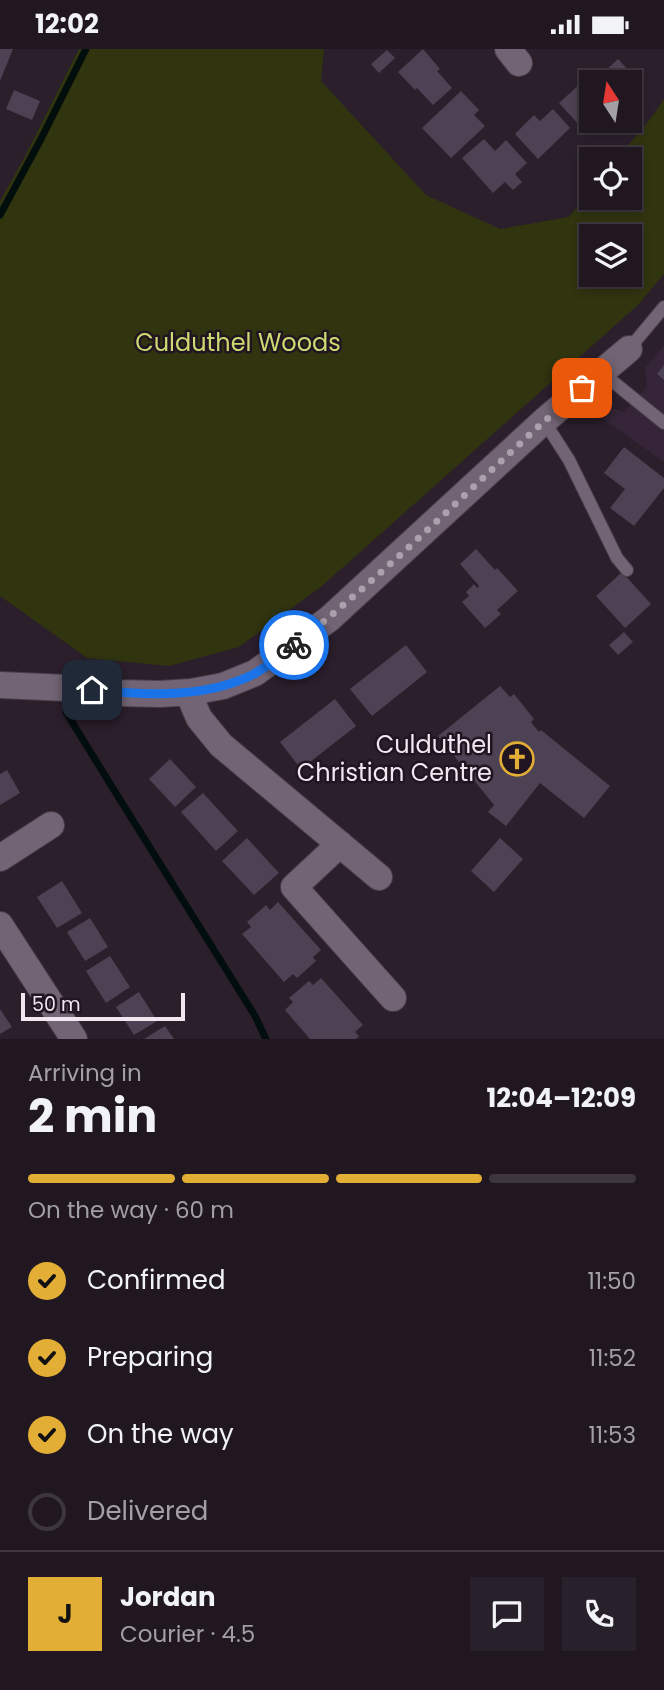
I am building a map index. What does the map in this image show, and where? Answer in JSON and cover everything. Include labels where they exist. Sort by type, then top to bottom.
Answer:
[{"type":"street","points":[[0,685],[160,694],[223,686],[255,673],[355,596],[544,421],[629,349]]},
{"type":"street","points":[[191,692],[199,718],[221,745],[379,877]]},
{"type":"street","points":[[0,858],[51,825]]},
{"type":"street","points":[[340,844],[294,887],[393,997]]},
{"type":"street","points":[[0,925],[74,1039]]},
{"type":"lane","points":[[629,349],[664,307]]},
{"type":"lane","points":[[601,372],[663,419]]},
{"type":"lane","points":[[544,421],[569,460],[617,558],[627,569]]},
{"type":"shaded area","points":[[664,346],[664,462],[585,406],[590,402],[624,412],[647,387],[645,368]]},
{"type":"green space","name":"Culduthel Woods","points":[[79,49],[324,49],[321,81],[426,195],[500,229],[569,217],[579,205],[579,210],[642,210],[642,147],[627,147],[638,133],[642,133],[642,129],[664,99],[664,274],[638,305],[322,586],[239,647],[169,666],[87,658],[0,596],[0,201]]},
{"type":"building","points":[[0,49],[13,49],[0,81]]},
{"type":"building","points":[[423,49],[452,88],[433,105],[398,72]]},
{"type":"building","points":[[387,50],[395,58],[379,73],[371,64]]},
{"type":"building","points":[[618,59],[628,70],[606,70]]},
{"type":"building","points":[[579,85],[579,125],[559,103]]},
{"type":"building","points":[[14,90],[40,101],[32,120],[6,109]]},
{"type":"building","points":[[461,91],[479,110],[474,115],[485,126],[451,158],[422,128]]},
{"type":"building","points":[[553,109],[570,128],[538,159],[515,134],[534,115],[540,121]]},
{"type":"building","points":[[484,139],[495,151],[506,140],[527,163],[515,174],[522,182],[513,190],[505,182],[493,193],[462,158]]},
{"type":"building","points":[[664,365],[664,380],[657,374]]},
{"type":"building","points":[[624,447],[664,478],[664,488],[634,526],[610,508],[625,489],[604,473]]},
{"type":"building","points":[[476,549],[518,591],[497,610],[501,614],[485,628],[462,602],[469,596],[466,592],[474,584],[477,588],[479,586],[460,564]]},
{"type":"building","points":[[622,572],[651,604],[625,628],[596,596]]},
{"type":"building","points":[[624,632],[633,642],[618,655],[609,645]]},
{"type":"building","points":[[406,645],[427,672],[372,716],[350,689]]},
{"type":"building","name":"Culduthel Christian Centre","points":[[500,686],[510,697],[514,694],[534,719],[531,722],[539,732],[541,730],[610,786],[584,818],[540,783],[506,826],[488,812],[494,805],[438,736]]},
{"type":"building","points":[[335,699],[356,726],[301,769],[280,742]]},
{"type":"building","points":[[170,759],[196,787],[175,807],[149,779]]},
{"type":"building","points":[[7,770],[20,793],[0,805],[0,774]]},
{"type":"building","points":[[203,793],[238,831],[216,851],[181,812]]},
{"type":"building","points":[[247,838],[279,873],[254,895],[222,861]]},
{"type":"building","points":[[500,838],[523,859],[494,892],[471,871]]},
{"type":"building","points":[[62,881],[82,913],[57,928],[37,897]]},
{"type":"building","points":[[278,902],[321,950],[313,957],[316,961],[297,978],[293,974],[284,982],[242,934],[251,927],[247,922],[266,905],[270,910]]},
{"type":"building","points":[[90,918],[108,947],[85,961],[67,932]]},
{"type":"building","points":[[110,956],[130,987],[106,1003],[86,971]]},
{"type":"building","points":[[321,978],[363,1025],[355,1032],[359,1036],[356,1039],[310,1039],[285,1010],[293,1002],[289,998],[309,981],[313,985]]},
{"type":"building","points":[[139,992],[157,1021],[134,1035],[116,1007]]},
{"type":"building","points":[[0,1009],[12,1027],[0,1034]]},
{"type":"building","points":[[165,1026],[174,1039],[144,1039]]},
{"type":"waterway","points":[[0,215],[86,49]]},
{"type":"waterway","points":[[66,712],[255,1016],[266,1039]]},
{"type":"way so far","points":[[294,645],[355,596],[582,388]]},
{"type":"place","name":"Culduthel Christian Centre","points":[[517,759]]},
{"type":"route","points":[[92,690],[160,694],[223,686],[255,673],[294,645]]}]
